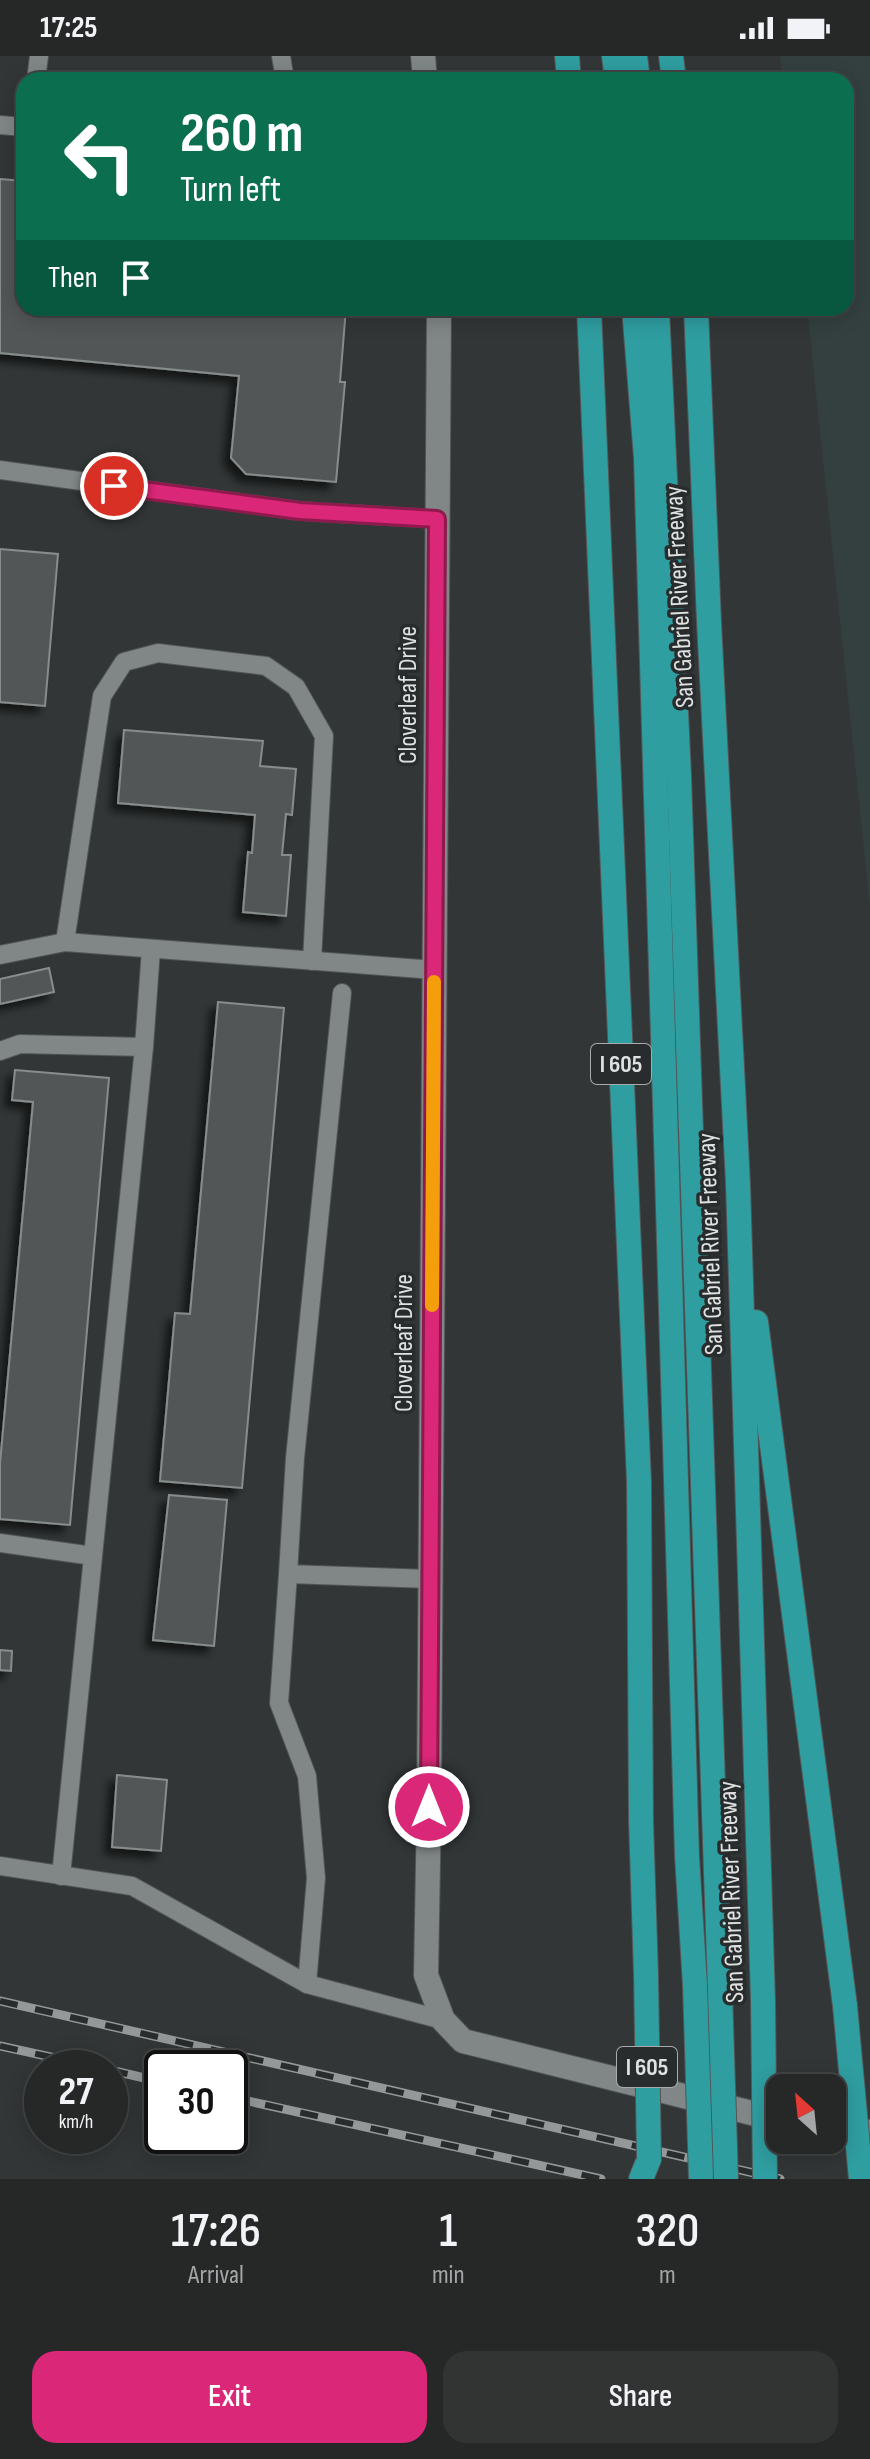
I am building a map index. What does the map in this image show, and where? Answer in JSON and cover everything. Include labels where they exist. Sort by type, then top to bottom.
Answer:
[{"type":"highway","name":"I 605","points":[[589,316],[639,1482],[646,2172]]},
{"type":"highway","points":[[635,316],[646,458],[687,1856],[701,2179]]},
{"type":"highway","points":[[657,316],[679,775],[726,2179]]},
{"type":"highway","name":"San Gabriel River Freeway","points":[[696,316],[738,1184],[763,2001],[765,2179]]},
{"type":"highway","points":[[738,1184],[845,2006],[861,2179]]},
{"type":"street","name":"Cloverleaf Drive","points":[[439,316],[426,1975],[443,2020]]},
{"type":"street","points":[[443,2020],[463,2041],[766,2117]]},
{"type":"street","points":[[846,2131],[870,2132]]},
{"type":"lane","points":[[0,470],[300,511],[437,519]]},
{"type":"lane","points":[[65,942],[102,696],[124,662],[158,653],[266,666],[296,687],[324,736],[312,961]]},
{"type":"lane","points":[[0,955],[65,942],[434,970]]},
{"type":"lane","points":[[61,1876],[144,1047],[151,949]]},
{"type":"lane","points":[[307,1984],[316,1878],[307,1776],[279,1703],[295,1458],[342,993]]},
{"type":"lane","points":[[0,1051],[20,1044],[144,1047]]},
{"type":"lane","points":[[0,1543],[93,1556]]},
{"type":"lane","points":[[288,1574],[430,1579]]},
{"type":"lane","points":[[0,1866],[132,1886],[307,1984],[443,2020]]},
{"type":"shaded area","points":[[780,56],[870,56],[870,906],[808,316],[854,316],[854,72],[782,72]]},
{"type":"building","points":[[0,179],[16,180],[16,316],[345,316],[340,382],[345,382],[336,482],[246,474],[231,458],[239,376],[0,353]]},
{"type":"building","points":[[0,549],[58,554],[45,706],[0,702]]},
{"type":"building","points":[[124,730],[263,741],[260,766],[296,769],[292,815],[286,814],[282,855],[291,855],[286,916],[243,912],[248,852],[252,853],[255,815],[118,803]]},
{"type":"building","points":[[49,968],[54,992],[0,1004],[0,979]]},
{"type":"building","points":[[218,1002],[284,1008],[242,1488],[160,1481],[175,1313],[190,1314]]},
{"type":"building","points":[[15,1070],[109,1078],[70,1525],[0,1519],[0,1463],[33,1102],[12,1100]]},
{"type":"building","points":[[169,1495],[227,1500],[214,1646],[153,1640]]},
{"type":"building","points":[[0,1650],[12,1651],[11,1671],[0,1670]]},
{"type":"building","points":[[117,1775],[167,1780],[161,1851],[112,1847]]},
{"type":"railway","points":[[0,2001],[780,2179]]},
{"type":"railway","points":[[0,2046],[24,2051]]},
{"type":"railway","points":[[128,2074],[144,2078]]},
{"type":"railway","points":[[248,2101],[601,2179]]},
{"type":"slow traffic","points":[[432,1305],[434,982]]},
{"type":"route","points":[[114,486],[300,511],[437,519],[429,1807]]}]
